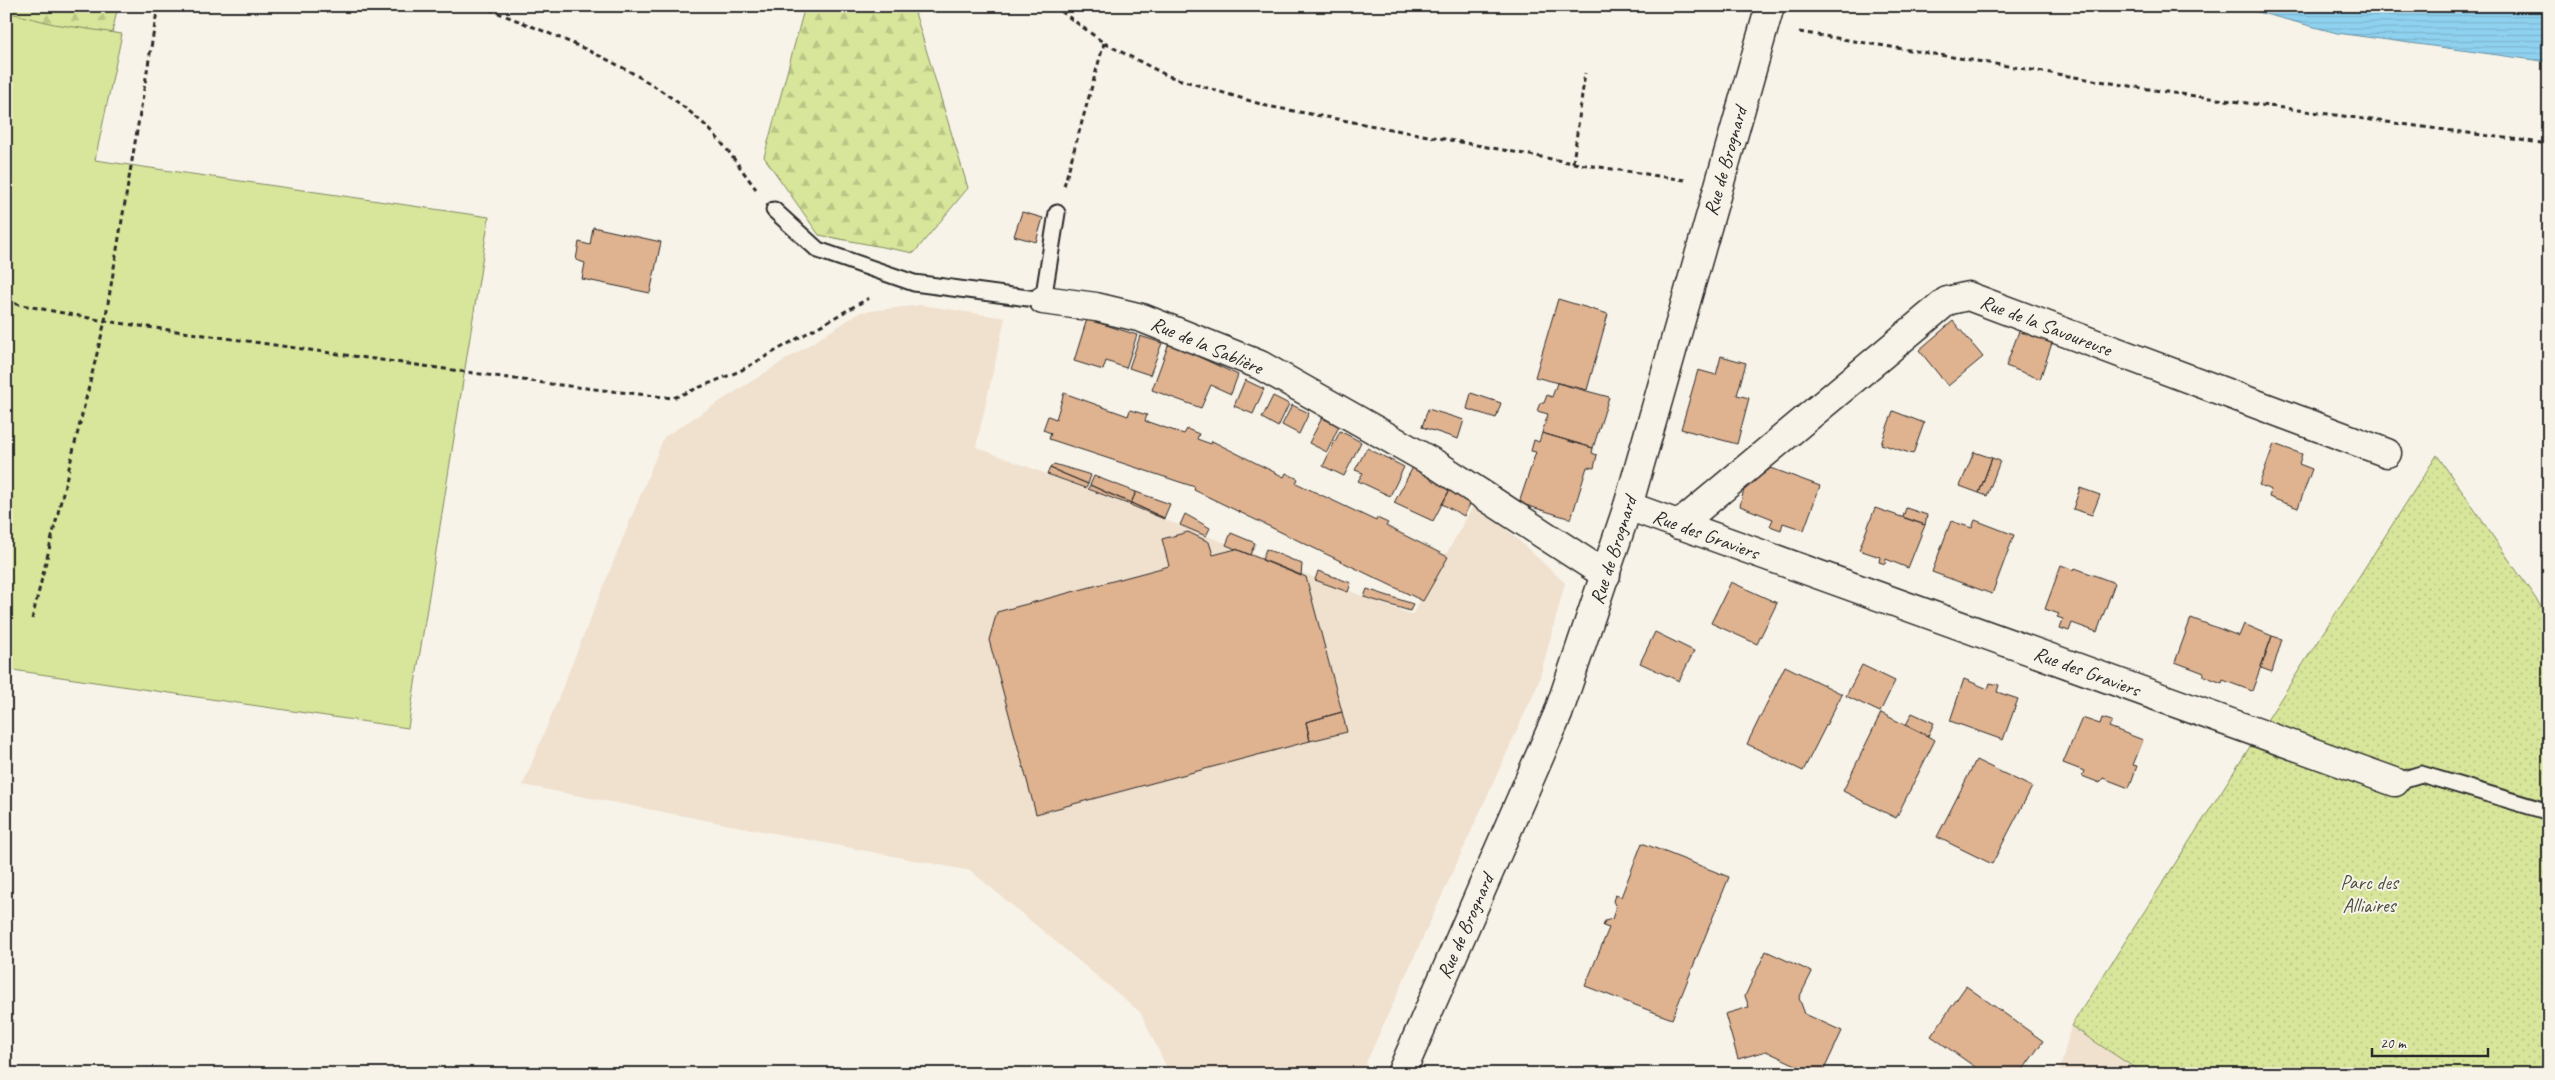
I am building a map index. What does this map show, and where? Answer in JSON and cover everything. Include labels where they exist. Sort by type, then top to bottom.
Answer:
[{"type":"street","name":"Rue de Brognard","points":[[1401,1074],[1558,714],[1628,506],[1770,6]]},
{"type":"street","name":"Rue de la Savoureuse","points":[[1679,524],[1947,301],[1968,296],[2387,453]]},
{"type":"street","name":"Rue de la Sablière","points":[[1043,300],[1096,307],[1142,318],[1260,365],[1437,465],[1606,575]]},
{"type":"street","name":"Rue des Graviers","points":[[1628,506],[2395,782]]},
{"type":"lane","name":"Rue de la Sablière","points":[[774,210],[818,250],[914,283],[1043,300]]},
{"type":"lane","points":[[1043,300],[1057,213]]},
{"type":"lane","name":"Rue des Graviers","points":[[2395,782],[2421,774],[2549,812]]},
{"type":"path","points":[[32,619],[105,321],[158,6]]},
{"type":"path","points":[[481,6],[585,48],[658,88],[707,127],[774,210]]},
{"type":"path","points":[[1054,6],[1104,43],[1168,76],[1267,106],[1573,164],[1684,180]]},
{"type":"path","points":[[1798,32],[2172,93],[2549,144]]},
{"type":"path","points":[[1057,213],[1104,43]]},
{"type":"path","points":[[1573,164],[1585,73]]},
{"type":"path","points":[[6,302],[105,321],[551,384],[673,398],[740,370],[860,300],[914,283]]},
{"type":"shaded area","points":[[921,305],[1005,318],[976,447],[1412,615],[1476,501],[1565,583],[1538,684],[1361,1074],[1170,1074],[1140,1012],[971,871],[523,785],[664,437],[861,312]]},
{"type":"shaded area","points":[[2071,1026],[2144,1074],[2059,1074]]},
{"type":"green space","points":[[6,6],[118,6],[98,95],[6,62]]},
{"type":"green space","points":[[805,6],[913,6],[968,188],[914,253],[819,235],[764,157]]},
{"type":"green space","points":[[6,12],[54,24],[122,34],[95,160],[489,217],[408,728],[6,669]]},
{"type":"green space","name":"Parc des Alliaires","points":[[2437,455],[2549,618],[2549,1074],[2144,1074],[2071,1026]]},
{"type":"water","points":[[2235,6],[2549,6],[2549,62],[2337,33]]},
{"type":"building","points":[[1022,212],[1043,218],[1036,242],[1014,236]]},
{"type":"building","points":[[593,227],[661,242],[650,293],[582,279],[585,263],[576,260],[579,242],[590,245]]},
{"type":"building","points":[[1558,299],[1608,314],[1587,390],[1535,377]]},
{"type":"building","points":[[1087,319],[1137,335],[1126,368],[1106,361],[1103,370],[1074,361]]},
{"type":"building","points":[[1953,321],[1983,357],[1948,386],[1919,350]]},
{"type":"building","points":[[2019,331],[2052,343],[2040,379],[2006,366]]},
{"type":"building","points":[[1140,336],[1162,343],[1150,375],[1129,368]]},
{"type":"building","points":[[1169,343],[1238,375],[1231,394],[1211,385],[1201,408],[1152,390]]},
{"type":"building","points":[[1721,356],[1746,363],[1737,395],[1749,398],[1737,444],[1681,429],[1698,370],[1716,375]]},
{"type":"building","points":[[1245,380],[1264,389],[1253,414],[1234,406]]},
{"type":"building","points":[[1557,383],[1609,397],[1593,448],[1542,433],[1548,414],[1537,411],[1540,403],[1544,403],[1547,395],[1552,397]]},
{"type":"building","points":[[1064,393],[1128,416],[1130,410],[1147,415],[1145,421],[1184,434],[1187,429],[1199,434],[1197,439],[1211,444],[1212,441],[1284,477],[1286,473],[1298,479],[1296,483],[1376,521],[1377,518],[1388,523],[1386,526],[1448,557],[1423,601],[1194,490],[1195,487],[1049,439],[1051,433],[1043,430],[1048,416],[1056,419]]},
{"type":"building","points":[[1471,393],[1501,403],[1496,418],[1467,409]]},
{"type":"building","points":[[1273,396],[1289,404],[1278,427],[1262,418]]},
{"type":"building","points":[[1292,405],[1309,413],[1299,434],[1282,425]]},
{"type":"building","points":[[1428,409],[1464,420],[1458,439],[1422,427]]},
{"type":"building","points":[[1893,411],[1924,423],[1913,454],[1881,444]]},
{"type":"building","points":[[1322,418],[1339,426],[1327,452],[1309,443]]},
{"type":"building","points":[[1340,431],[1361,442],[1344,476],[1323,466]]},
{"type":"building","points":[[1542,433],[1593,448],[1592,453],[1597,455],[1594,468],[1587,467],[1571,519],[1519,503],[1536,452],[1531,451],[1534,440],[1539,442]]},
{"type":"building","points":[[2274,444],[2302,454],[2299,464],[2312,469],[2298,508],[2269,497],[2271,490],[2259,485]]},
{"type":"building","points":[[1367,448],[1404,467],[1390,496],[1358,481],[1363,473],[1355,470]]},
{"type":"building","points":[[1974,452],[1992,458],[1979,493],[1960,486]]},
{"type":"building","points":[[1992,458],[2000,461],[1987,496],[1979,493]]},
{"type":"building","points":[[1054,464],[1091,475],[1088,484],[1050,468]]},
{"type":"building","points":[[1413,467],[1451,487],[1433,521],[1394,503]]},
{"type":"building","points":[[1050,468],[1088,484],[1086,488],[1047,474]]},
{"type":"building","points":[[1771,468],[1820,486],[1804,530],[1783,523],[1781,530],[1770,526],[1773,519],[1740,506],[1744,489]]},
{"type":"building","points":[[1094,476],[1136,492],[1131,503],[1090,485]]},
{"type":"building","points":[[1090,485],[1131,503],[1130,505],[1088,489]]},
{"type":"building","points":[[2080,488],[2100,495],[2092,515],[2073,509]]},
{"type":"building","points":[[1450,490],[1471,502],[1464,516],[1442,504]]},
{"type":"building","points":[[1136,492],[1170,504],[1164,518],[1131,503]]},
{"type":"building","points":[[1131,503],[1164,518],[1164,519],[1130,505]]},
{"type":"building","points":[[1875,508],[1925,525],[1908,568],[1886,559],[1885,564],[1879,562],[1880,557],[1859,550]]},
{"type":"building","points":[[1906,508],[1927,515],[1925,525],[1903,517]]},
{"type":"building","points":[[1185,514],[1210,528],[1206,536],[1180,525]]},
{"type":"building","points":[[1975,520],[2014,535],[1992,594],[1932,572],[1951,521],[1972,528]]},
{"type":"building","points":[[1188,532],[1209,542],[1213,555],[1236,549],[1306,577],[1342,712],[1306,722],[1310,741],[1036,814],[989,640],[997,612],[1169,566],[1162,539]]},
{"type":"building","points":[[1231,533],[1255,543],[1250,555],[1226,545]]},
{"type":"building","points":[[1266,549],[1302,564],[1301,576],[1262,560]]},
{"type":"building","points":[[2061,565],[2074,570],[2075,568],[2115,583],[2097,632],[2072,623],[2069,631],[2060,628],[2063,619],[2057,617],[2059,614],[2045,609]]},
{"type":"building","points":[[1318,571],[1351,583],[1348,592],[1315,580]]},
{"type":"building","points":[[1731,582],[1777,603],[1757,644],[1711,623]]},
{"type":"building","points":[[1367,589],[1413,604],[1410,611],[1364,597]]},
{"type":"building","points":[[2191,618],[2239,636],[2244,624],[2272,636],[2252,691],[2223,680],[2222,683],[2204,676],[2204,673],[2175,662]]},
{"type":"building","points":[[1655,632],[1694,651],[1679,681],[1640,663]]},
{"type":"building","points":[[2272,636],[2282,639],[2272,672],[2261,668]]},
{"type":"building","points":[[1862,665],[1895,681],[1880,712],[1846,696]]},
{"type":"building","points":[[1785,666],[1842,694],[1803,771],[1747,744]]},
{"type":"building","points":[[1964,679],[1988,689],[1990,683],[1999,685],[1997,692],[2018,699],[2003,740],[1950,721]]},
{"type":"building","points":[[1342,712],[1347,732],[1310,741],[1306,722]]},
{"type":"building","points":[[1881,713],[1935,740],[1896,818],[1843,791]]},
{"type":"building","points":[[1912,713],[1934,723],[1928,736],[1906,725]]},
{"type":"building","points":[[2082,718],[2100,724],[2102,718],[2112,721],[2109,727],[2143,740],[2133,765],[2137,766],[2129,788],[2103,778],[2100,783],[2082,776],[2084,771],[2063,763]]},
{"type":"building","points":[[1976,760],[2032,787],[1992,864],[1937,837]]},
{"type":"building","points":[[1642,843],[1729,877],[1672,1019],[1585,986],[1609,928],[1603,926],[1605,921],[1612,919],[1616,907],[1613,901],[1615,895],[1621,897]]},
{"type":"building","points":[[1766,951],[1812,972],[1799,998],[1805,1014],[1842,1031],[1822,1074],[1815,1074],[1766,1051],[1738,1059],[1725,1014],[1749,1007],[1745,996]]},
{"type":"building","points":[[1966,986],[2043,1041],[2020,1074],[1985,1074],[1931,1036]]}]
